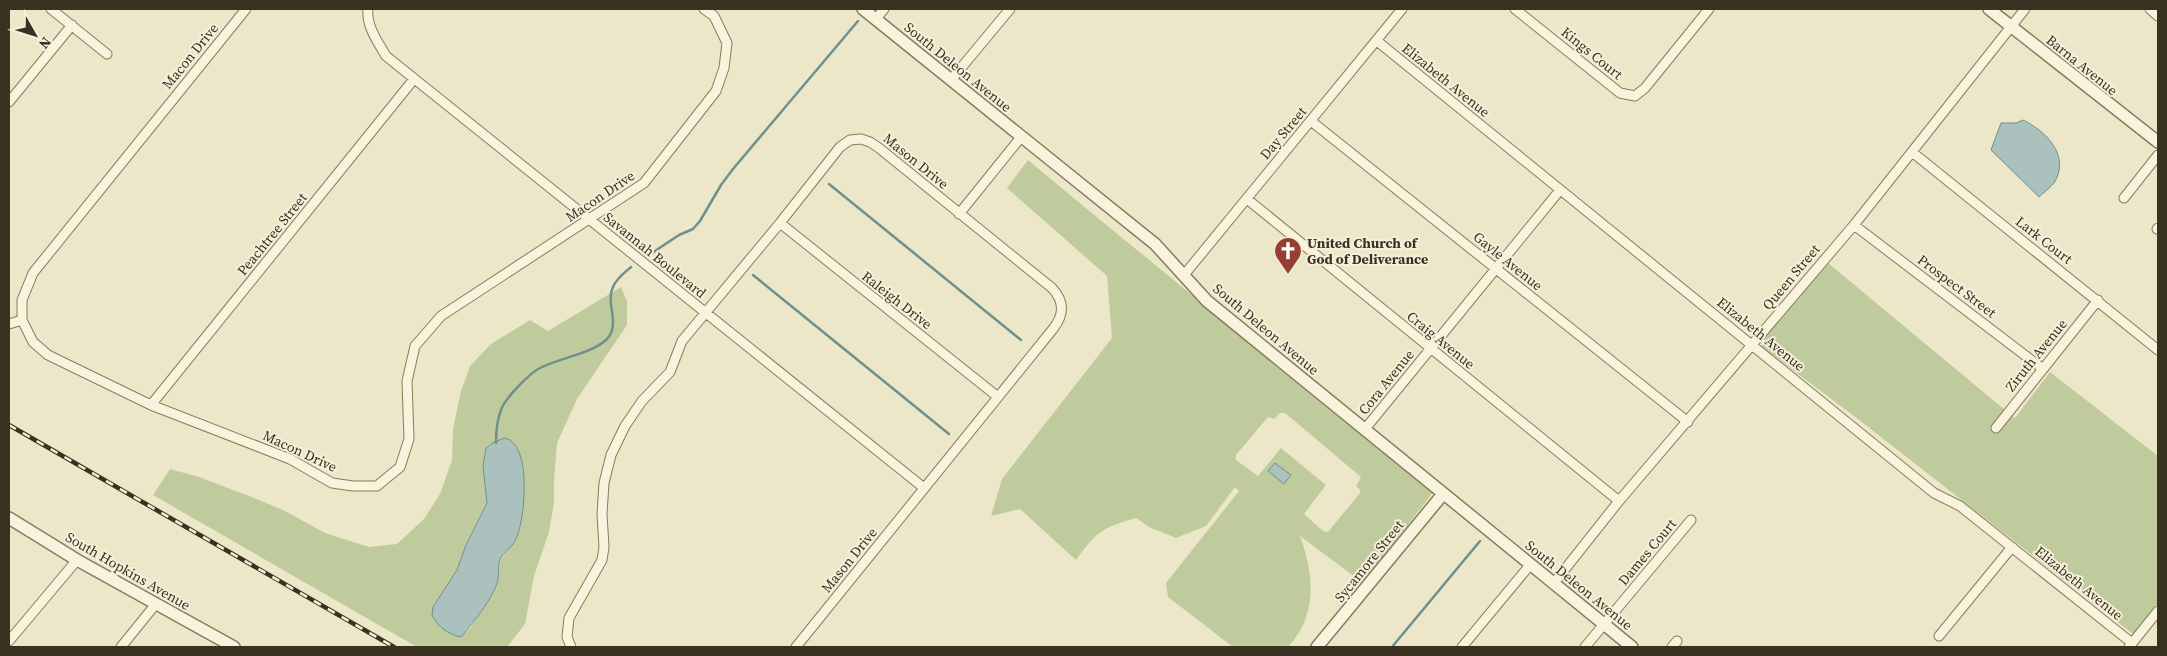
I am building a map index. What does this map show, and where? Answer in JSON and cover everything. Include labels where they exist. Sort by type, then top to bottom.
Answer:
[{"type":"street","points":[[51,9],[107,54]]},
{"type":"street","name":"Macon Drive","points":[[246,9],[32,273],[22,300],[22,320],[33,342],[48,355],[152,405],[290,459],[332,483],[352,486],[377,486],[400,467],[409,439],[407,381],[415,346],[440,316],[644,183],[716,92],[724,68],[727,43],[714,16],[704,9]]},
{"type":"street","name":"Savannah Boulevard","points":[[368,9],[373,34],[386,56],[924,488]]},
{"type":"street","name":"South Deleon Avenue","points":[[863,9],[1155,244],[1207,300],[1632,647]]},
{"type":"street","points":[[876,19],[884,9]]},
{"type":"street","points":[[951,80],[1010,9]]},
{"type":"street","name":"Day Street","points":[[1184,275],[1402,9]]},
{"type":"street","name":"Kings Court","points":[[1515,9],[1620,93],[1635,96],[1646,88],[1709,9]]},
{"type":"street","name":"Barna Avenue","points":[[1989,9],[2158,142]]},
{"type":"street","name":"Queen Street","points":[[1554,583],[1619,502],[1854,225],[2025,9]]},
{"type":"street","points":[[2150,9],[2158,16]]},
{"type":"street","points":[[9,102],[72,25]]},
{"type":"street","name":"Elizabeth Avenue","points":[[1377,41],[1934,493],[1960,506],[2130,645]]},
{"type":"street","name":"Peachtree Street","points":[[152,405],[414,79]]},
{"type":"street","name":"Gayle Avenue","points":[[1311,121],[1688,422]]},
{"type":"street","points":[[959,214],[1021,137]]},
{"type":"street","name":"Mason Drive","points":[[571,647],[567,637],[569,618],[604,554],[602,499],[611,455],[631,416],[666,377],[674,364],[680,344],[780,224],[840,147],[855,139],[865,140],[876,145],[1052,288],[1062,304],[1062,312],[1057,323],[796,647]]},
{"type":"street","name":"Lark Court","points":[[1912,152],[2158,350]]},
{"type":"street","points":[[2124,198],[2158,155]]},
{"type":"street","name":"Cora Avenue","points":[[1366,429],[1560,190]]},
{"type":"street","name":"Craig Avenue","points":[[1247,199],[1619,502]]},
{"type":"street","name":"Raleigh Drive","points":[[780,224],[998,397]]},
{"type":"street","name":"Prospect Street","points":[[1854,225],[2043,369]]},
{"type":"street","name":"Ziruth Avenue","points":[[1996,428],[2098,300]]},
{"type":"street","points":[[9,324],[22,320]]},
{"type":"street","name":"Sycamore Street","points":[[1317,647],[1443,494]]},
{"type":"street","name":"South Hopkins Avenue","points":[[9,518],[76,560],[234,647]]},
{"type":"street","name":"Dames Court","points":[[1585,647],[1691,520]]},
{"type":"street","points":[[1939,636],[2012,547]]},
{"type":"street","points":[[9,641],[76,560]]},
{"type":"street","points":[[1462,647],[1530,564]]},
{"type":"street","points":[[121,647],[155,605]]},
{"type":"street","points":[[2130,645],[2158,611]]},
{"type":"green space","points":[[1028,160],[1434,491],[1363,583],[1300,536],[1305,550],[1310,579],[1309,608],[1305,622],[1298,635],[1288,647],[1233,647],[1168,597],[1166,583],[1239,491],[1235,487],[1206,526],[1176,538],[1149,527],[1136,518],[1101,532],[1089,543],[1076,560],[1020,509],[991,516],[1002,479],[1112,338],[1107,276],[1007,188]],"holes":[[[1280,413],[1285,413],[1361,477],[1356,486],[1360,493],[1328,532],[1323,531],[1304,514],[1326,485],[1281,448],[1258,476],[1236,460],[1236,455],[1268,417],[1274,419]]]},
{"type":"green space","points":[[1828,263],[2005,410],[1990,428],[1997,434],[2012,416],[2015,418],[2050,372],[2158,456],[2158,603],[2133,634],[1858,419],[1762,347],[1766,336]]},
{"type":"green space","points":[[621,287],[627,301],[627,325],[577,399],[557,443],[554,503],[549,532],[534,576],[525,624],[507,647],[417,647],[153,495],[170,469],[199,477],[259,500],[285,511],[325,533],[369,547],[397,544],[424,519],[440,494],[452,460],[453,429],[461,391],[470,366],[491,344],[530,320],[548,331]],"holes":[[[487,503],[515,541],[500,560],[497,585],[471,627],[465,633],[433,607],[457,570],[466,545]]]},
{"type":"water","points":[[2023,120],[2040,131],[2054,146],[2060,163],[2054,183],[2039,197],[1991,150],[2001,123],[2016,123]]},
{"type":"water","points":[[505,438],[514,443],[520,454],[523,468],[524,502],[519,532],[515,541],[500,559],[497,583],[493,593],[461,637],[448,632],[437,623],[432,615],[433,607],[457,570],[466,545],[487,503],[483,466],[486,448],[494,442]]},
{"type":"water","points":[[1275,463],[1291,475],[1284,484],[1268,471]]},
{"type":"waterway","points":[[649,255],[679,235],[693,229],[733,169],[858,21]]},
{"type":"waterway","points":[[829,184],[1021,340]]},
{"type":"waterway","points":[[496,443],[497,426],[503,405],[524,380],[548,364],[584,352],[607,339],[613,327],[611,293],[614,284],[631,267]]},
{"type":"waterway","points":[[753,275],[949,434]]},
{"type":"waterway","points":[[1392,647],[1480,541]]},
{"type":"railway","points":[[9,425],[394,647]]},
{"type":"place","name":"United Church of God of Deliverance","points":[[1288,275]]}]
